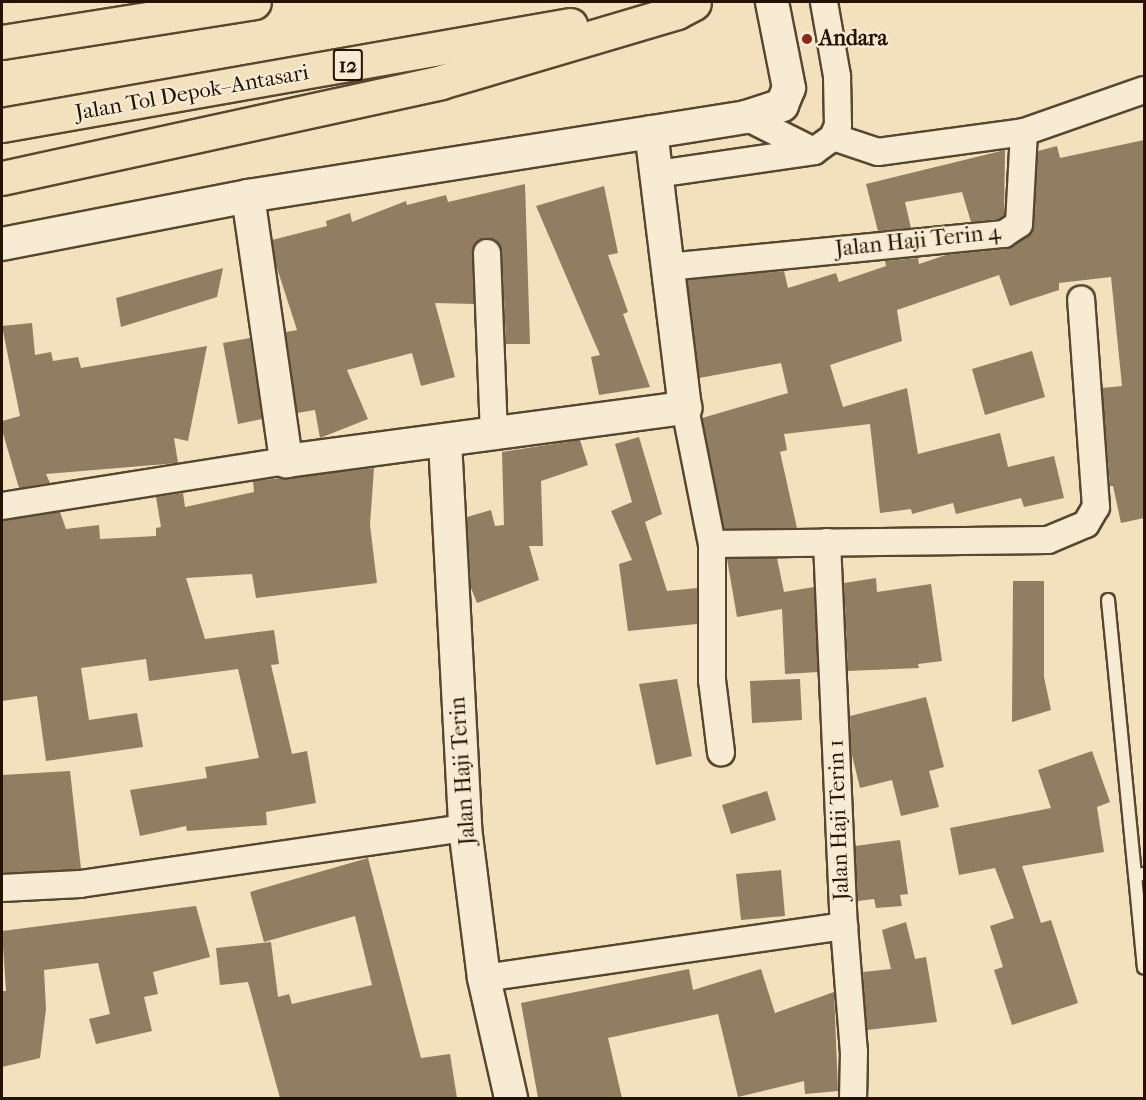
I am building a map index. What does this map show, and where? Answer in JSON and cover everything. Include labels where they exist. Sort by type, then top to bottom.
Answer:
[{"type":"highway","points":[[2,42],[254,2]]},
{"type":"highway","points":[[2,178],[441,82],[677,12],[698,2]]},
{"type":"highway","name":"Jalan Tol Depok–Antasari","points":[[2,125],[698,2]]},
{"type":"street","points":[[2,244],[248,196],[746,117],[782,105],[789,88],[772,2]]},
{"type":"street","points":[[657,174],[823,144],[838,125],[837,75],[824,2]]},
{"type":"street","points":[[746,117],[823,144],[878,152],[1024,132],[1144,90]]},
{"type":"street","points":[[651,132],[685,408],[712,544],[712,680],[721,752]]},
{"type":"street","name":"Jalan Haji Terin 4","points":[[667,267],[1004,234],[1019,224],[1024,132]]},
{"type":"street","points":[[248,196],[286,462]]},
{"type":"street","points":[[487,253],[494,433]]},
{"type":"street","points":[[712,544],[1048,540],[1086,524],[1096,507],[1081,300]]},
{"type":"street","points":[[2,507],[286,462],[685,408]]},
{"type":"street","name":"Jalan Haji Terin","points":[[445,441],[465,828],[484,978],[511,1098]]},
{"type":"street","name":"Jalan Haji Terin 1","points":[[827,542],[844,926],[855,1052],[853,1098]]},
{"type":"street","points":[[2,888],[80,884],[465,828]]},
{"type":"street","points":[[484,978],[844,926]]},
{"type":"lane","points":[[1108,600],[1140,874],[1144,969]]},
{"type":"building","points":[[1144,140],[1144,518],[1121,523],[1113,486],[1110,486],[1102,388],[1122,386],[1111,277],[1059,283],[1059,290],[1010,306],[999,275],[897,310],[902,341],[830,365],[843,407],[907,388],[918,454],[1000,433],[1008,467],[1054,456],[1064,498],[1024,507],[1021,498],[956,514],[953,503],[912,514],[911,509],[880,513],[870,424],[784,434],[787,450],[780,452],[797,528],[724,529],[702,418],[788,393],[781,363],[699,378],[687,280],[784,271],[788,288],[836,273],[839,282],[886,266],[885,261],[918,258],[919,264],[946,255],[1006,249],[1032,231],[1038,151],[1057,146],[1060,158]]},
{"type":"building","points":[[1005,150],[1004,216],[999,219],[971,222],[962,192],[905,202],[911,228],[878,231],[866,184]]},
{"type":"building","points":[[525,184],[530,344],[506,344],[502,252],[494,240],[480,240],[472,254],[474,304],[435,303],[455,377],[421,386],[412,353],[347,370],[368,419],[320,438],[315,410],[297,413],[286,332],[297,330],[276,265],[272,240],[327,226],[326,221],[350,213],[352,222],[406,201],[407,205],[446,195],[448,202]]},
{"type":"building","points":[[604,186],[618,253],[608,255],[628,312],[623,314],[650,387],[599,395],[591,357],[600,355],[536,206]]},
{"type":"building","points":[[223,268],[217,297],[121,327],[116,298]]},
{"type":"building","points":[[32,323],[35,355],[51,352],[53,361],[78,357],[81,368],[207,346],[188,441],[174,438],[178,463],[46,474],[50,483],[19,488],[2,430],[2,421],[20,416],[2,326]]},
{"type":"building","points":[[250,338],[262,419],[238,424],[223,343]]},
{"type":"building","points":[[1032,351],[1045,397],[985,415],[972,369]]},
{"type":"building","points":[[639,437],[662,514],[645,522],[667,591],[697,588],[697,624],[628,631],[619,564],[632,560],[611,511],[632,502],[615,444]]},
{"type":"building","points":[[580,440],[588,465],[541,481],[543,546],[529,546],[539,580],[477,603],[471,588],[467,517],[491,510],[495,526],[504,525],[502,452]]},
{"type":"building","points":[[374,468],[370,525],[377,583],[256,598],[252,574],[186,578],[205,639],[274,630],[279,664],[271,665],[292,754],[307,751],[316,803],[266,812],[267,825],[187,831],[186,826],[140,836],[130,790],[207,778],[205,767],[259,758],[238,669],[149,681],[146,659],[81,668],[89,720],[137,713],[143,747],[46,761],[37,696],[2,701],[2,521],[60,512],[66,529],[99,525],[100,539],[156,536],[156,528],[161,527],[156,497],[183,493],[185,507],[254,492],[253,481]]},
{"type":"building","points":[[777,558],[784,592],[814,587],[818,672],[785,674],[782,609],[737,617],[727,559]]},
{"type":"building","points":[[876,578],[877,592],[931,584],[942,661],[918,664],[919,668],[848,671],[844,583]]},
{"type":"building","points":[[1013,581],[1044,581],[1044,677],[1051,710],[1012,722]]},
{"type":"building","points":[[677,679],[692,756],[656,765],[639,684]]},
{"type":"building","points":[[800,679],[802,720],[752,723],[750,681]]},
{"type":"building","points":[[926,697],[944,767],[929,771],[939,807],[901,816],[892,780],[860,788],[851,751],[850,716]]},
{"type":"building","points":[[1092,751],[1110,802],[1097,807],[1104,852],[1022,866],[1041,923],[1051,920],[1078,1003],[1012,1025],[994,970],[1003,967],[990,926],[1014,918],[995,868],[959,875],[950,828],[1051,808],[1038,770]]},
{"type":"building","points":[[70,771],[81,869],[2,873],[2,775]]},
{"type":"building","points":[[767,791],[776,820],[731,834],[722,805]]},
{"type":"building","points":[[900,840],[908,894],[900,895],[902,906],[876,908],[874,899],[858,901],[855,846]]},
{"type":"building","points":[[368,858],[421,1058],[450,1054],[457,1098],[280,1098],[248,982],[220,985],[216,948],[271,942],[278,997],[289,994],[292,1004],[372,985],[355,916],[264,942],[250,892]]},
{"type":"building","points":[[781,870],[785,916],[741,920],[736,874]]},
{"type":"building","points":[[196,906],[210,957],[153,972],[158,994],[144,997],[152,1031],[96,1044],[89,1019],[110,1014],[98,963],[44,970],[46,1009],[40,1058],[2,1067],[2,991],[6,991],[2,931]]},
{"type":"building","points":[[906,922],[915,959],[926,957],[937,1022],[867,1030],[863,972],[891,969],[882,930]]},
{"type":"building","points":[[689,969],[693,990],[761,969],[775,1013],[834,992],[838,1091],[805,1094],[804,1081],[738,1097],[718,1014],[608,1038],[622,1098],[538,1098],[521,1003]]},
{"type":"place","name":"Andara","points":[[807,39]]}]
